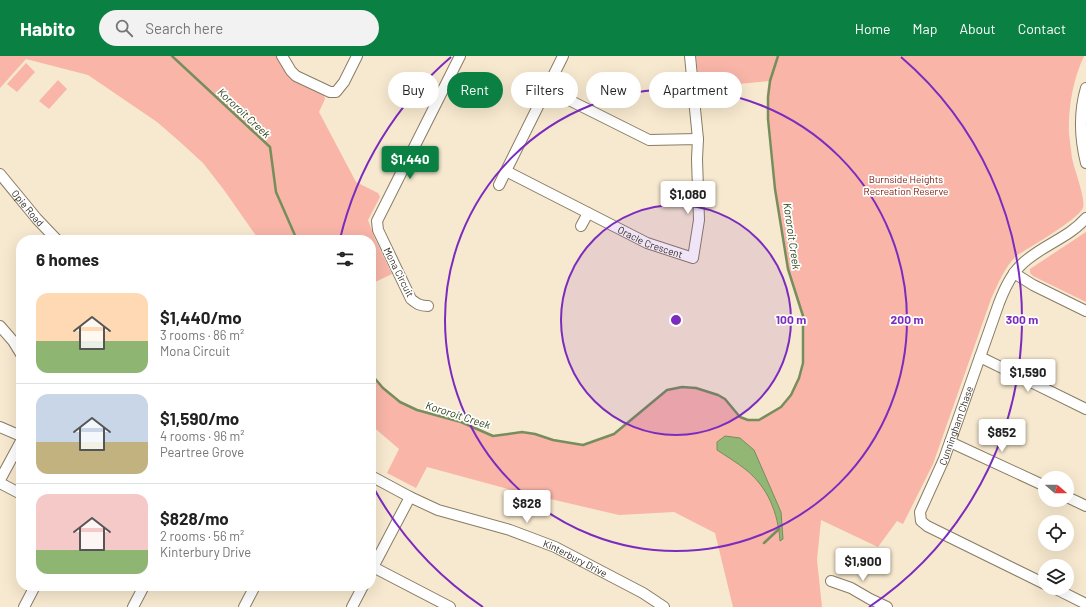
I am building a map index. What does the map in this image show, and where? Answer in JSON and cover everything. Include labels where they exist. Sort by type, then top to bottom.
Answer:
[{"type":"street","points":[[282,56],[291,71],[296,76],[330,92],[336,92],[344,82],[357,56]]},
{"type":"street","name":"Mona Circuit","points":[[428,306],[416,304],[411,299],[378,230],[377,221],[460,56]]},
{"type":"street","points":[[555,72],[563,56]]},
{"type":"street","name":"Oracle Crescent","points":[[506,171],[647,243],[691,262],[699,220],[697,159],[698,139],[690,56]]},
{"type":"street","points":[[1086,88],[1081,130],[1086,163]]},
{"type":"street","points":[[578,104],[649,140],[698,139]]},
{"type":"street","points":[[499,185],[538,108]]},
{"type":"street","name":"Opie Road","points":[[0,174],[52,235]]},
{"type":"street","points":[[582,226],[588,213]]},
{"type":"street","name":"Cunningham Chase","points":[[1038,581],[926,526],[921,521],[920,517],[922,508],[939,472],[1006,287],[1020,266],[1081,225],[1086,218]]},
{"type":"street","points":[[1014,273],[1033,285],[1086,311]]},
{"type":"street","points":[[0,326],[16,346]]},
{"type":"street","points":[[980,357],[1086,409]]},
{"type":"street","points":[[0,427],[16,434]]},
{"type":"street","points":[[950,442],[1038,483]]},
{"type":"street","points":[[16,451],[0,482],[16,491]]},
{"type":"street","name":"Kinterbury Drive","points":[[376,479],[438,510],[510,530],[555,547],[643,593],[664,607]]},
{"type":"street","points":[[376,561],[410,497]]},
{"type":"street","points":[[1074,500],[1086,506]]},
{"type":"street","points":[[376,571],[450,607]]},
{"type":"street","points":[[831,581],[851,588],[887,607]]},
{"type":"street","points":[[24,607],[32,591]]},
{"type":"street","points":[[133,607],[141,591]]},
{"type":"street","points":[[244,607],[252,591]]},
{"type":"street","points":[[352,607],[360,591]]},
{"type":"street","points":[[1068,595],[1086,604]]},
{"type":"green space","points":[[0,56],[276,56],[290,78],[324,95],[325,99],[319,112],[356,182],[378,193],[380,197],[368,220],[374,235],[256,235],[203,163],[157,122],[88,75],[26,59],[0,88]]},
{"type":"green space","name":"Burnside Heights Recreation Reserve","points":[[696,56],[1084,56],[1074,84],[1070,104],[1069,124],[1072,158],[1083,198],[1083,208],[1072,220],[1016,256],[1005,271],[991,299],[933,464],[903,524],[897,521],[878,547],[821,520],[817,560],[822,607],[733,607],[715,533],[674,512],[619,515],[512,490],[427,467],[416,488],[387,473],[399,449],[376,429],[376,380],[383,388],[400,402],[417,410],[461,422],[493,436],[522,432],[535,434],[553,440],[583,445],[614,434],[667,390],[682,387],[696,388],[718,395],[725,399],[740,417],[748,420],[759,420],[781,407],[791,395],[799,378],[803,363],[803,316],[788,269],[775,189],[768,119],[770,81],[742,84],[742,72],[698,72]]},
{"type":"green space","points":[[26,63],[35,72],[17,92],[7,84]]},
{"type":"green space","points":[[58,80],[67,89],[49,109],[39,101]]},
{"type":"green space","points":[[1086,232],[1086,302],[1033,276],[1030,273],[1030,269]]},
{"type":"green space","points":[[376,241],[392,274],[376,282]]},
{"type":"shaded area","points":[[725,436],[740,438],[754,450],[781,512],[783,539],[780,541],[777,520],[766,492],[745,469],[717,450],[717,442]]},
{"type":"waterway","name":"Kororoit Creek","points":[[172,56],[270,147],[276,192],[295,235]]},
{"type":"waterway","name":"Kororoit Creek","points":[[376,380],[383,388],[400,402],[417,410],[461,422],[493,436],[522,432],[535,434],[553,440],[583,445],[614,434],[667,390],[682,387],[696,388],[718,395],[725,399],[740,417],[748,420],[759,420],[781,407],[791,395],[799,378],[803,363],[803,316],[788,269],[775,189],[768,119],[770,81],[778,56]]},
{"type":"waterway","points":[[764,543],[779,529]]}]
